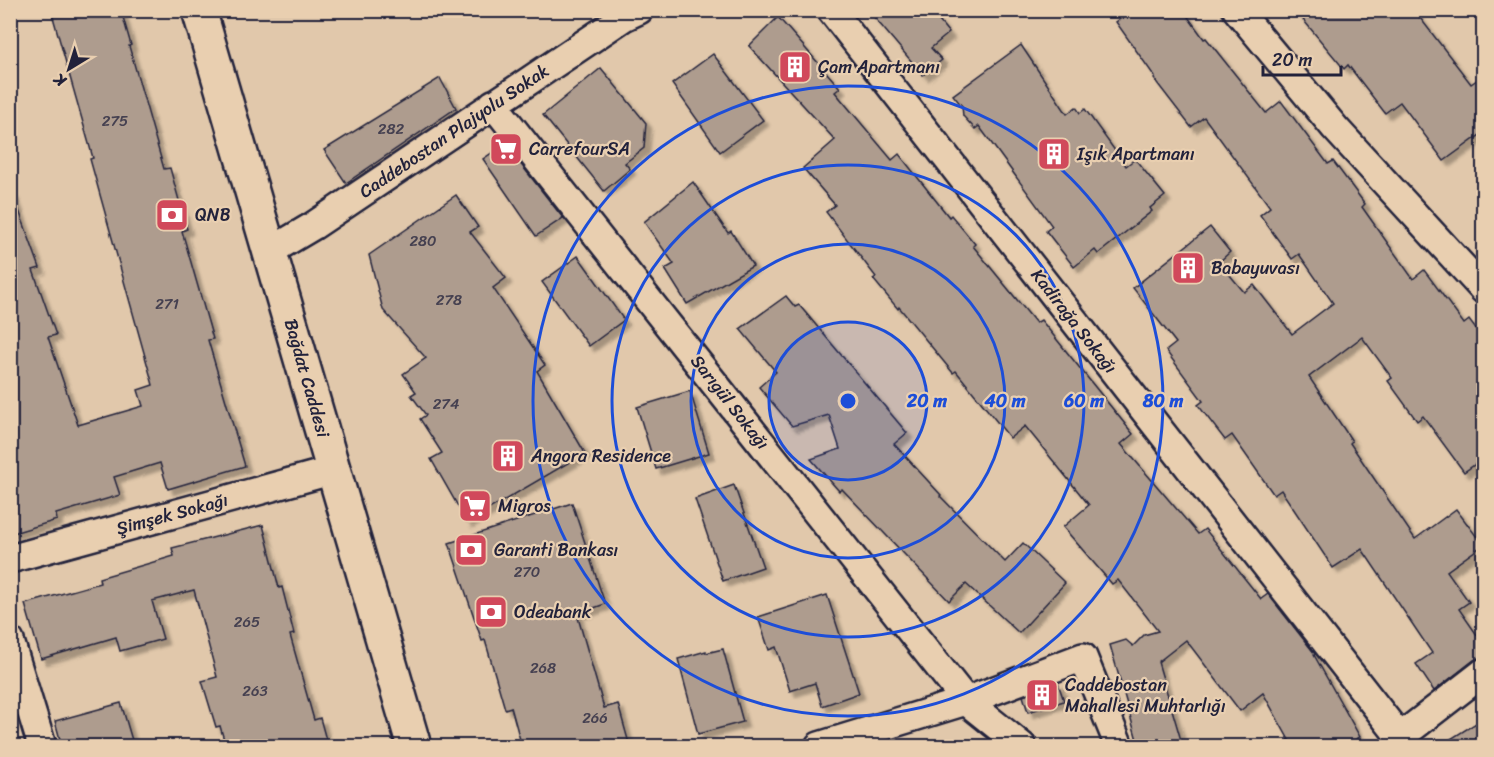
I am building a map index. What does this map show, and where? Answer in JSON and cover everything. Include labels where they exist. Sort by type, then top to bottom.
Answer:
[{"type":"main road","name":"Bağdat Caddesi","points":[[199,10],[414,747]]},
{"type":"street","name":"Kadirağa Sokağı","points":[[831,10],[1403,742]]},
{"type":"street","points":[[1237,10],[1335,128],[1484,290]]},
{"type":"street","name":"Caddebostan Plajyolu Sokak","points":[[269,252],[313,226],[628,13]]},
{"type":"street","name":"Sarıgül Sokağı","points":[[494,104],[966,701],[1022,747]]},
{"type":"street","name":"Şimşek Sokağı","points":[[10,559],[334,470]]},
{"type":"street","points":[[10,641],[42,747]]},
{"type":"street","points":[[819,747],[966,701],[1083,657],[1119,747]]},
{"type":"street","points":[[1403,742],[1484,672]]},
{"type":"building","points":[[51,10],[121,10],[164,169],[170,168],[187,229],[182,231],[213,339],[208,340],[245,466],[168,489],[160,463],[114,477],[120,495],[56,514],[57,520],[10,534],[10,195],[13,194],[40,268],[33,270],[56,335],[48,337],[78,425],[143,406],[138,390],[153,385]]},
{"type":"building","points":[[868,10],[930,10],[949,33],[931,48],[942,60],[923,75]]},
{"type":"building","points":[[1132,10],[1183,10],[1204,39],[1206,38],[1266,113],[1281,101],[1328,164],[1333,161],[1365,204],[1362,207],[1413,279],[1424,270],[1464,324],[1469,320],[1484,340],[1484,458],[1464,472],[1423,416],[1417,421],[1388,381],[1392,378],[1362,337],[1309,377],[1352,441],[1350,443],[1415,539],[1456,509],[1483,545],[1447,571],[1469,602],[1459,609],[1484,645],[1484,657],[1474,660],[1434,691],[1416,664],[1432,653],[1362,549],[1333,568],[1281,490],[1274,495],[1232,435],[1225,440],[1198,405],[1203,401],[1166,351],[1176,343],[1133,288],[1210,227],[1230,252],[1219,262],[1244,292],[1254,285],[1292,334],[1333,303],[1299,254],[1292,259],[1260,215],[1270,207],[1204,117],[1191,127],[1154,79],[1155,77],[1116,22]]},
{"type":"building","points":[[1295,10],[1414,10],[1471,84],[1484,75],[1484,132],[1444,161],[1400,102],[1385,113],[1348,65],[1344,69]]},
{"type":"building","points":[[778,17],[840,88],[835,92],[892,160],[899,154],[949,217],[951,215],[975,244],[973,246],[1036,323],[1041,320],[1133,434],[1121,444],[1198,534],[1205,529],[1261,599],[1268,594],[1315,654],[1360,737],[1343,747],[1293,747],[1263,693],[1240,711],[1186,640],[1158,662],[1183,747],[1139,747],[1110,645],[1126,640],[1133,646],[1144,635],[1158,631],[1118,580],[1112,584],[1063,527],[1089,505],[1025,426],[1010,438],[956,371],[953,373],[873,279],[876,277],[826,212],[835,205],[803,168],[835,140],[749,46]]},
{"type":"building","points":[[1021,45],[1067,114],[1076,107],[1080,113],[1085,109],[1126,166],[1135,159],[1165,196],[1150,208],[1152,211],[1098,254],[1095,250],[1074,267],[1046,231],[1052,226],[979,126],[975,129],[963,116],[962,106],[953,95]]},
{"type":"building","points":[[713,54],[763,120],[720,152],[672,84]]},
{"type":"building","points":[[601,68],[646,123],[644,148],[625,163],[630,169],[604,191],[543,115]]},
{"type":"building","points":[[440,78],[456,108],[346,183],[324,150]]},
{"type":"building","points":[[505,144],[563,218],[536,236],[483,159]]},
{"type":"building","points":[[693,182],[728,233],[731,231],[753,266],[687,304],[665,269],[674,264],[644,222]]},
{"type":"building","points":[[456,195],[478,227],[470,232],[506,278],[493,288],[545,365],[537,371],[585,453],[467,522],[431,459],[442,453],[420,419],[426,415],[411,395],[416,392],[403,374],[426,358],[383,310],[369,255]]},
{"type":"building","points":[[578,256],[624,320],[589,346],[542,282]]},
{"type":"building","points":[[786,296],[795,307],[799,305],[907,433],[894,444],[940,496],[1005,562],[1023,543],[1065,583],[1019,633],[966,584],[949,601],[842,489],[839,491],[811,459],[840,449],[829,415],[792,426],[759,387],[776,372],[740,329]]},
{"type":"building","points":[[690,391],[709,453],[656,469],[637,407]]},
{"type":"building","points":[[734,485],[763,567],[723,581],[695,499]]},
{"type":"building","points":[[572,503],[605,604],[577,614],[604,708],[618,704],[630,747],[522,747],[511,707],[505,709],[485,640],[482,641],[449,543]]},
{"type":"building","points":[[263,525],[279,588],[282,587],[294,634],[290,635],[314,720],[320,718],[328,747],[226,747],[220,726],[216,727],[202,681],[217,677],[194,590],[152,601],[163,639],[120,651],[116,637],[41,659],[25,604],[100,583],[99,578],[174,556],[172,548]]},
{"type":"building","points":[[827,595],[859,693],[822,706],[815,683],[790,691],[776,647],[769,650],[758,617]]},
{"type":"building","points":[[723,649],[743,722],[698,734],[678,659]]},
{"type":"building","name":"Caddebostan Mahallesi Muhtarlığı","points":[[1058,683],[1064,701],[1028,712],[1023,696]]},
{"type":"building","points":[[121,703],[134,747],[62,747],[55,721]]},
{"type":"building","points":[[1484,718],[1484,747],[1438,747]]},
{"type":"place","name":"Çam Apartmanı","points":[[795,67]]},
{"type":"place","name":"CarrefourSA","points":[[506,149]]},
{"type":"place","name":"Işık Apartmanı","points":[[1054,154]]},
{"type":"place","name":"QNB","points":[[172,215]]},
{"type":"place","name":"Babayuvası","points":[[1188,268]]},
{"type":"place","name":"Angora Residence","points":[[508,456]]},
{"type":"place","name":"Migros","points":[[475,506]]},
{"type":"place","name":"Garanti Bankası","points":[[471,550]]},
{"type":"place","name":"Odeabank","points":[[491,612]]},
{"type":"place","name":"Caddebostan Mahallesi Muhtarlığı","points":[[1042,695]]}]
